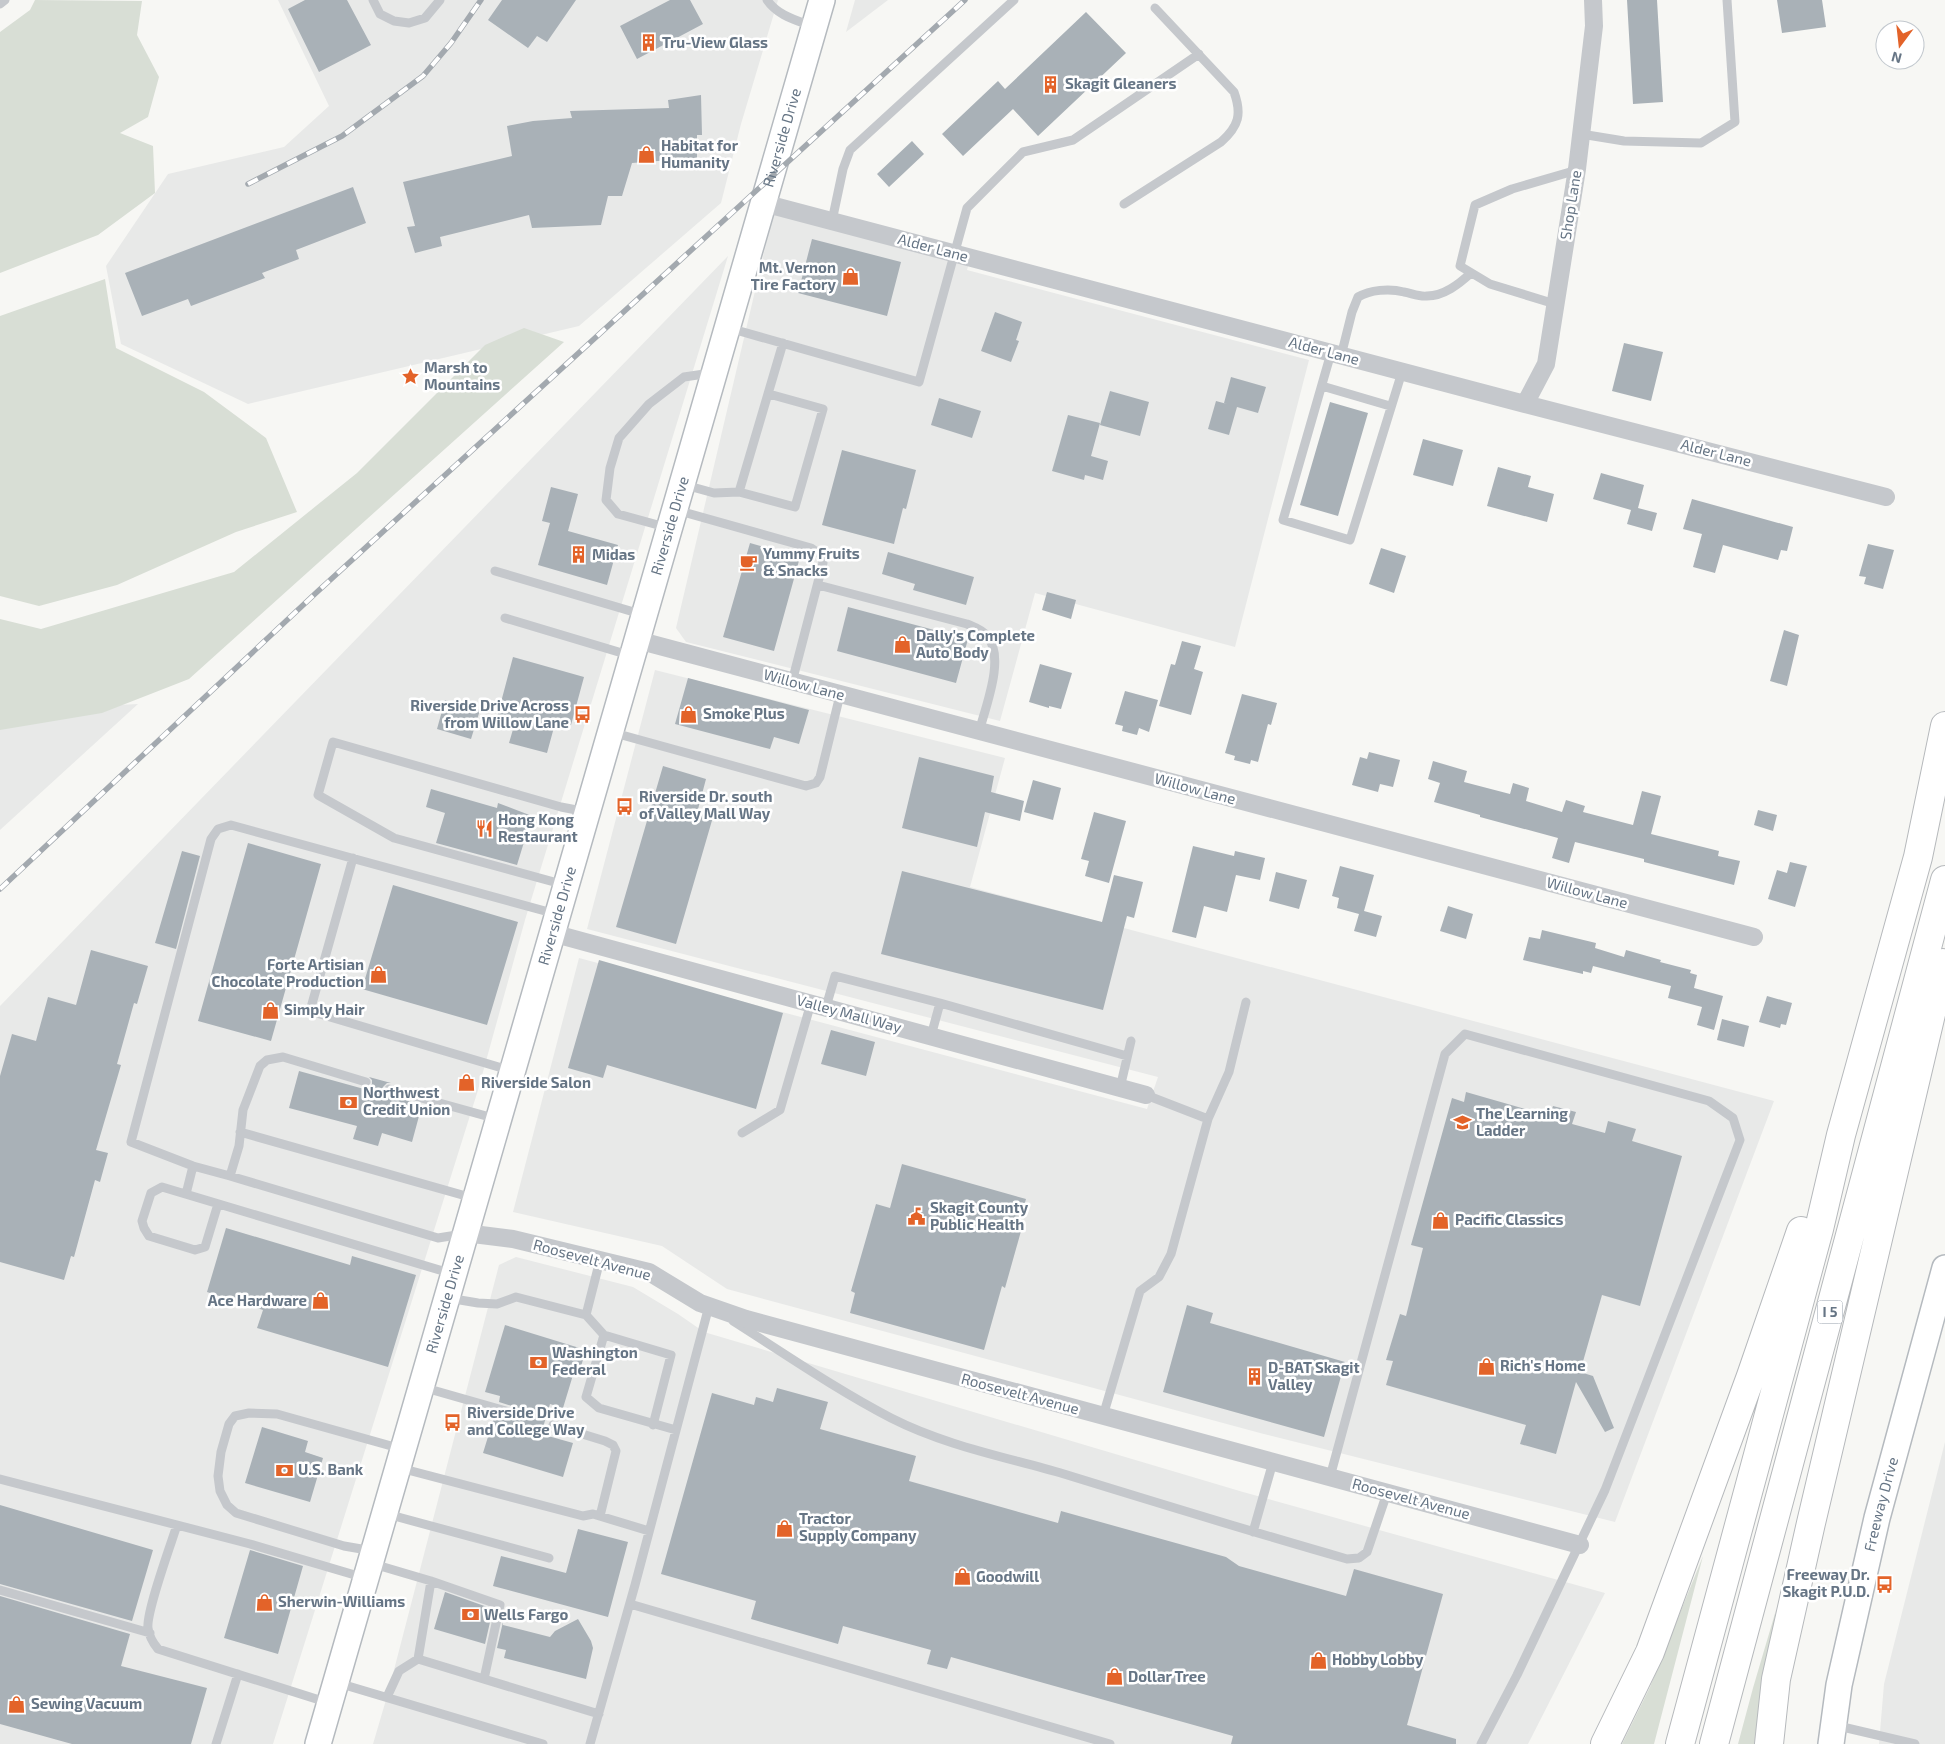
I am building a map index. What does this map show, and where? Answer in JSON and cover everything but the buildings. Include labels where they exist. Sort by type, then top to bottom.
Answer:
[{"type":"highway","name":"I 5","points":[[1680,1744],[1816,1239],[1841,1135],[1918,857],[1945,726]]},
{"type":"highway","name":"I 5","points":[[1714,1744],[1945,880]]},
{"type":"highway","points":[[1769,1744],[1776,1679],[1945,953]]},
{"type":"highway","points":[[1605,1744],[1650,1652],[1754,1366],[1806,1216],[1841,1135]]},
{"type":"main road","name":"Riverside Drive","points":[[318,1744],[822,0]]},
{"type":"main road","name":"Freeway Drive","points":[[1832,1734],[1839,1685],[1877,1518],[1945,1268]]},
{"type":"street","name":"Shop Lane","points":[[1525,404],[1546,364],[1582,134],[1594,26],[1594,0]]},
{"type":"street","name":"Alder Lane","points":[[763,203],[1336,355],[1886,497]]},
{"type":"street","name":"Willow Lane","points":[[634,648],[792,682],[1754,937]]},
{"type":"street","name":"Valley Mall Way","points":[[555,923],[818,1005],[1146,1095]]},
{"type":"street","name":"Roosevelt Avenue","points":[[466,1233],[513,1238],[650,1272],[700,1303],[746,1319],[1580,1545]]},
{"type":"lane","points":[[0,4],[5,0]]},
{"type":"lane","points":[[373,0],[380,14],[394,21],[409,23],[425,18],[440,0]]},
{"type":"lane","points":[[767,0],[781,14],[814,28]]},
{"type":"lane","points":[[832,221],[843,169],[850,150],[1014,0]]},
{"type":"lane","points":[[1582,134],[1624,141],[1701,143],[1735,122],[1727,0]]},
{"type":"lane","points":[[1124,204],[1221,142],[1232,132],[1238,120],[1239,105],[1234,92],[1155,8]]},
{"type":"lane","points":[[727,328],[919,382],[967,208],[1023,152],[1073,140],[1199,54]]},
{"type":"lane","points":[[1555,304],[1490,284],[1460,266],[1475,205],[1512,190],[1577,169]]},
{"type":"lane","points":[[1402,372],[1350,540],[1283,520],[1322,386],[1358,297],[1368,292],[1400,291],[1426,296],[1440,294],[1457,285],[1471,273]]},
{"type":"lane","points":[[740,492],[783,343]]},
{"type":"lane","points":[[714,372],[684,377],[649,404],[619,438],[610,468],[606,500],[618,514],[672,519],[817,551],[824,558],[792,682]]},
{"type":"lane","points":[[1322,386],[1390,406]]},
{"type":"lane","points":[[682,484],[714,493],[740,492],[795,507],[823,409],[769,394]]},
{"type":"lane","points":[[495,571],[644,616]]},
{"type":"lane","points":[[818,585],[967,624],[988,636],[993,649],[994,675],[979,732]]},
{"type":"lane","points":[[505,618],[634,648]]},
{"type":"lane","points":[[610,732],[806,786],[816,783],[820,777],[840,695]]},
{"type":"lane","points":[[566,885],[394,838],[318,795],[333,742],[561,807],[587,812]]},
{"type":"lane","points":[[466,1233],[438,1238],[193,1166],[132,1142],[211,838],[218,828],[231,825],[353,858],[555,923]]},
{"type":"lane","points":[[353,858],[310,1011],[512,1071]]},
{"type":"lane","points":[[742,1133],[780,1110],[818,1005],[834,976],[940,1003],[1127,1056]]},
{"type":"lane","points":[[1103,1416],[1140,1291],[1159,1277],[1170,1254],[1208,1120],[1229,1072],[1246,1002]]},
{"type":"lane","points":[[931,1036],[940,1003]]},
{"type":"lane","points":[[1330,1477],[1445,1054],[1465,1034],[1709,1101],[1734,1118],[1740,1140],[1609,1480],[1580,1545],[1481,1744]]},
{"type":"lane","points":[[1120,1088],[1131,1041]]},
{"type":"lane","points":[[230,1176],[239,1146],[243,1110],[260,1066],[266,1060],[283,1058],[366,1082]]},
{"type":"lane","points":[[389,1089],[498,1120]]},
{"type":"lane","points":[[1146,1095],[1208,1120]]},
{"type":"lane","points":[[240,1132],[476,1199]]},
{"type":"lane","points":[[186,1194],[193,1166]]},
{"type":"lane","points":[[218,1204],[205,1247],[195,1250],[149,1236],[142,1221],[151,1193],[162,1187],[218,1204],[450,1286],[478,1303],[497,1304],[516,1297],[586,1315],[604,1335],[670,1355],[653,1425]]},
{"type":"lane","points":[[586,1315],[600,1260]]},
{"type":"lane","points":[[590,1744],[630,1604],[709,1306],[826,1380],[892,1418],[953,1444],[1062,1474],[1347,1559],[1358,1558],[1367,1552],[1387,1492]]},
{"type":"lane","points":[[604,1335],[586,1397],[599,1408],[653,1425],[676,1430]]},
{"type":"lane","points":[[421,1387],[513,1414]]},
{"type":"lane","points":[[370,1564],[344,1546],[236,1513],[227,1505],[220,1491],[218,1476],[221,1452],[229,1424],[235,1416],[249,1413],[278,1414],[400,1458],[583,1516],[593,1514],[649,1531]]},
{"type":"lane","points":[[553,1425],[605,1441],[616,1451],[600,1516]]},
{"type":"lane","points":[[1253,1532],[1273,1462]]},
{"type":"lane","points":[[0,1479],[177,1525],[370,1564],[431,1581],[500,1605],[484,1679]]},
{"type":"lane","points":[[384,1513],[549,1558]]},
{"type":"lane","points":[[177,1525],[148,1626],[152,1642],[158,1649],[238,1674],[333,1693],[387,1697],[543,1744]]},
{"type":"lane","points":[[387,1697],[399,1671],[418,1659],[431,1581]]},
{"type":"lane","points":[[0,1590],[150,1633]]},
{"type":"lane","points":[[630,1604],[1110,1744]]},
{"type":"lane","points":[[418,1659],[599,1714]]},
{"type":"lane","points":[[216,1744],[238,1674]]},
{"type":"lane","points":[[1832,1734],[1915,1744]]},
{"type":"shaded area","points":[[35,0],[142,1],[137,35],[159,77],[148,117],[120,133],[153,146],[155,193],[98,235],[0,273],[0,32],[30,10]]},
{"type":"shaded area","points":[[278,0],[778,0],[741,124],[721,203],[579,326],[248,404],[121,344],[106,266],[168,174],[284,147],[329,106]]},
{"type":"shaded area","points":[[855,0],[888,0],[846,32]]},
{"type":"shaded area","points":[[774,210],[970,259],[967,270],[1309,360],[1235,647],[1035,593],[1000,721],[686,642],[676,628]]},
{"type":"shaded area","points":[[728,256],[525,920],[478,1090],[273,1744],[0,1744],[0,1006]]},
{"type":"shaded area","points":[[105,279],[116,348],[204,392],[266,438],[297,512],[236,532],[117,585],[39,606],[0,596],[0,316]]},
{"type":"shaded area","points":[[524,328],[564,342],[189,679],[102,713],[0,730],[0,619],[41,629],[234,572],[357,473],[485,345]]},
{"type":"shaded area","points":[[655,670],[1005,758],[970,887],[1774,1101],[1615,1522],[1260,1433],[727,1289],[662,1246],[513,1212],[579,958],[1147,1109],[1158,1077],[587,929]]},
{"type":"shaded area","points":[[138,704],[0,830],[0,711]]},
{"type":"shaded area","points":[[516,1257],[633,1287],[704,1332],[1243,1492],[1605,1593],[1528,1744],[373,1744],[388,1693],[499,1265]]},
{"type":"shaded area","points":[[1945,1442],[1945,1744],[1879,1744],[1884,1684]]},
{"type":"shaded area","points":[[1703,1556],[1654,1744],[1622,1744],[1650,1687]]},
{"type":"shaded area","points":[[1776,1610],[1755,1744],[1738,1744],[1753,1688]]},
{"type":"railway","points":[[248,184],[342,136],[423,76],[451,43],[481,0]]},
{"type":"railway","points":[[0,889],[317,592],[965,0]]},
{"type":"place","name":"Tru-View Glass","points":[[648,43]]},
{"type":"place","name":"Skagit Gleaners","points":[[1051,84]]},
{"type":"place","name":"Habitat for Humanity","points":[[647,155]]},
{"type":"place","name":"Mt. Vernon Tire Factory","points":[[850,277]]},
{"type":"place","name":"Marsh to Mountains","points":[[410,377]]},
{"type":"place","name":"Midas","points":[[578,555]]},
{"type":"place","name":"Yummy Fruits & Snacks","points":[[749,563]]},
{"type":"place","name":"Dally's Complete Auto Body","points":[[902,645]]},
{"type":"place","name":"Smoke Plus","points":[[689,714]]},
{"type":"place","name":"Riverside Drive Across from Willow Lane","points":[[583,715]]},
{"type":"place","name":"Riverside Dr. south of Valley Mall Way","points":[[625,806]]},
{"type":"place","name":"Hong Kong Restaurant","points":[[484,829]]},
{"type":"place","name":"Forte Artisian Chocolate Production","points":[[378,974]]},
{"type":"place","name":"Simply Hair","points":[[270,1010]]},
{"type":"place","name":"Riverside Salon","points":[[467,1083]]},
{"type":"place","name":"Northwest Credit Union","points":[[349,1102]]},
{"type":"place","name":"The Learning Ladder","points":[[1462,1123]]},
{"type":"place","name":"Skagit County Public Health","points":[[916,1217]]},
{"type":"place","name":"Pacific Classics","points":[[1441,1220]]},
{"type":"place","name":"Ace Hardware","points":[[321,1301]]},
{"type":"place","name":"Washington Federal","points":[[538,1362]]},
{"type":"place","name":"Rich's Home","points":[[1486,1366]]},
{"type":"place","name":"D-BAT Skagit Valley","points":[[1254,1377]]},
{"type":"place","name":"Riverside Drive and College Way","points":[[453,1422]]},
{"type":"place","name":"U.S. Bank","points":[[284,1470]]},
{"type":"place","name":"Tractor Supply Company","points":[[785,1528]]},
{"type":"place","name":"Goodwill","points":[[962,1577]]},
{"type":"place","name":"Freeway Dr. Skagit P.U.D.","points":[[1884,1584]]},
{"type":"place","name":"Sherwin-Williams","points":[[264,1602]]},
{"type":"place","name":"Wells Fargo","points":[[470,1615]]},
{"type":"place","name":"Hobby Lobby","points":[[1318,1660]]},
{"type":"place","name":"Dollar Tree","points":[[1114,1677]]},
{"type":"place","name":"Sewing Vacuum","points":[[17,1704]]}]
